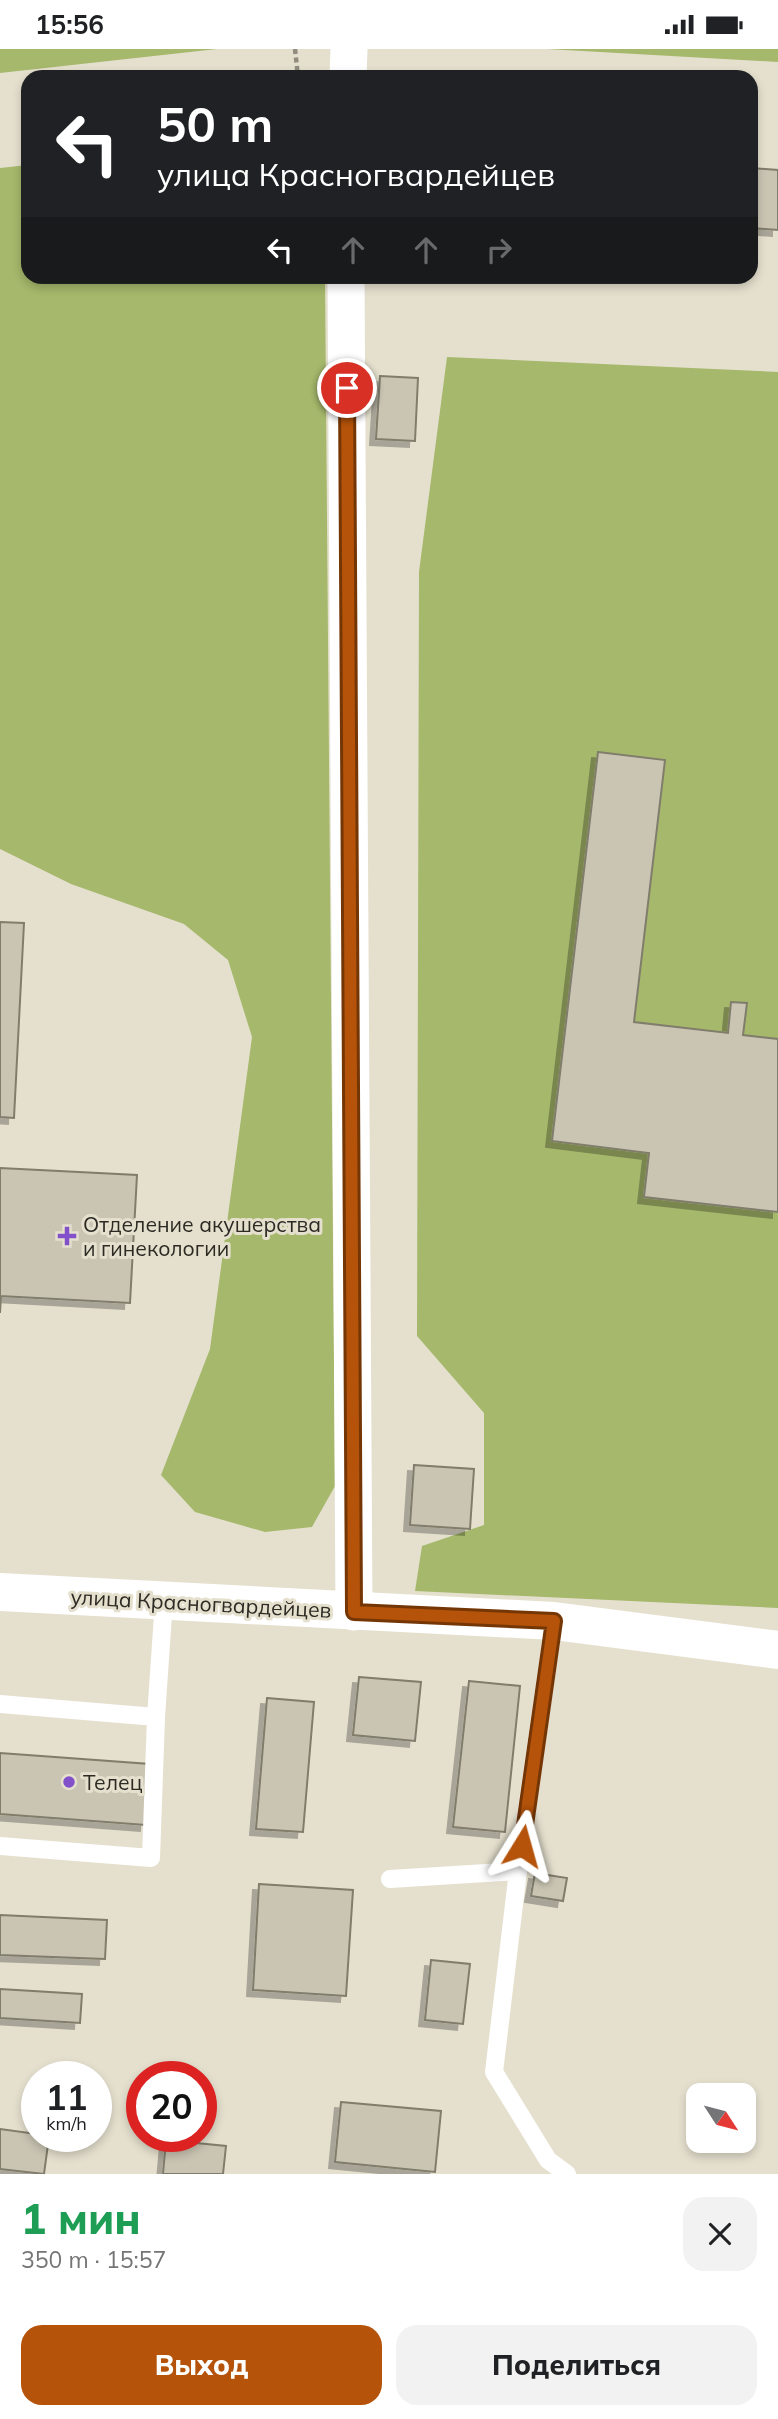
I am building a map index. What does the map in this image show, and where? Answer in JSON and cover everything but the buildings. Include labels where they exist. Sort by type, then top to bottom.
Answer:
[{"type":"street","points":[[348,70],[349,49]]},
{"type":"street","points":[[346,284],[354,1612]]},
{"type":"street","name":"улица Красногвардейцев","points":[[0,1592],[554,1621],[778,1650]]},
{"type":"lane","points":[[0,1846],[151,1858],[156,1717],[164,1600]]},
{"type":"lane","points":[[554,1621],[518,1871],[494,2072],[548,2161],[567,2174]]},
{"type":"lane","points":[[0,1703],[156,1717]]},
{"type":"lane","points":[[390,1879],[518,1871]]},
{"type":"path","points":[[295,49],[297,70]]},
{"type":"green space","points":[[0,49],[217,49],[21,70],[0,73]]},
{"type":"green space","points":[[547,49],[778,49],[778,62]]},
{"type":"green space","points":[[21,166],[21,284],[325,284],[335,1486],[312,1527],[265,1532],[195,1512],[161,1475],[210,1349],[252,1037],[228,960],[184,924],[71,884],[0,849],[0,168]]},
{"type":"green space","points":[[447,357],[778,372],[778,1608],[415,1591],[422,1546],[484,1525],[484,1413],[417,1336],[419,572]]},
{"type":"place","name":"Отделение акушерства и гинекологии","points":[[67,1236]]},
{"type":"place","name":"Телец","points":[[69,1782]]},
{"type":"route","points":[[347,388],[354,1612],[554,1621],[522,1846]]}]
